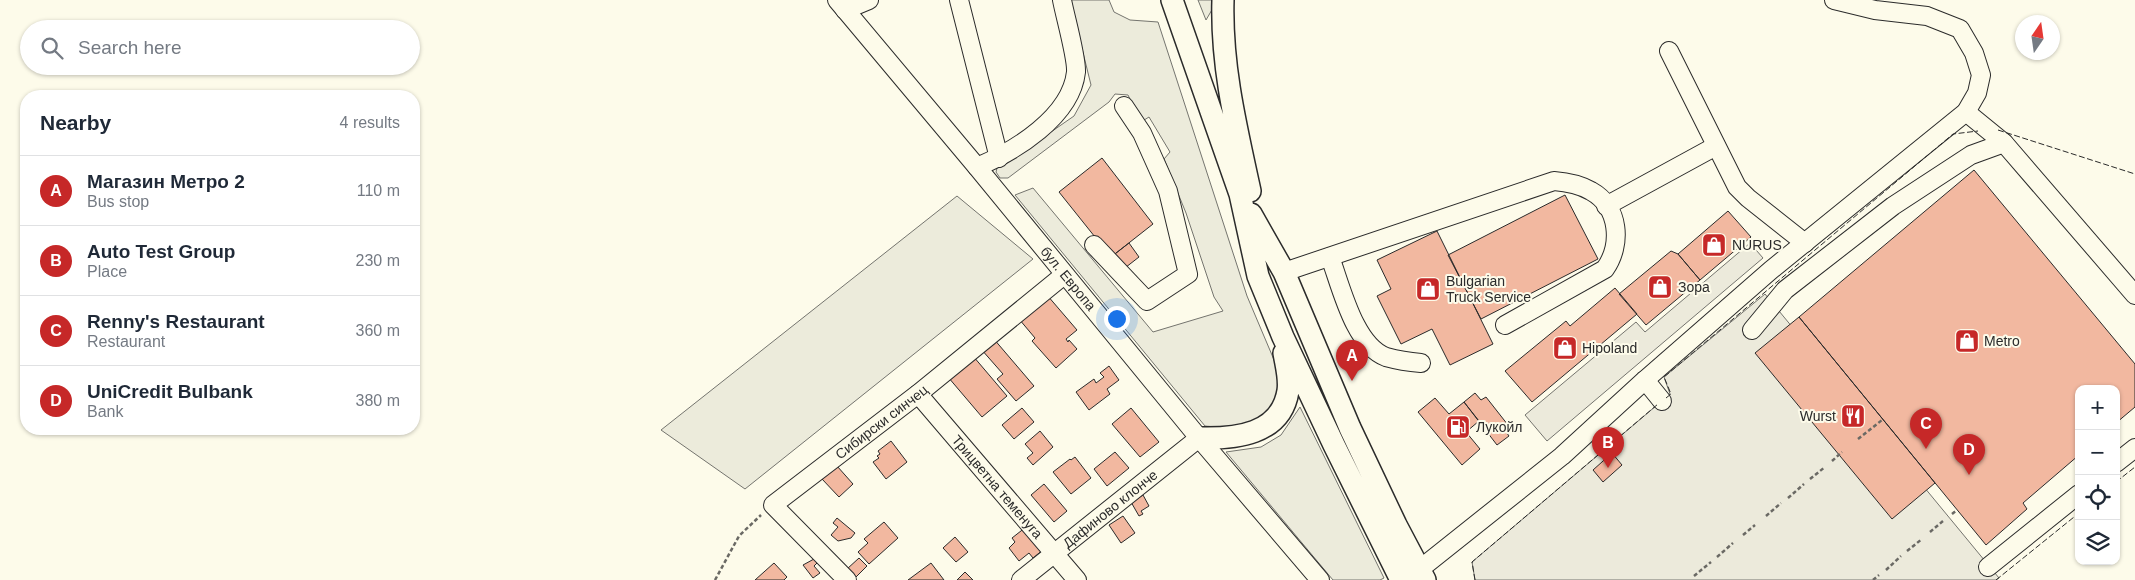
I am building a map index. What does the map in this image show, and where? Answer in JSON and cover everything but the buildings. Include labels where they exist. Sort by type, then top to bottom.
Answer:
[{"type":"main road","points":[[1172,0],[1240,194],[1258,276],[1283,338],[1334,445],[1413,578]]},
{"type":"main road","points":[[1223,0],[1222,22],[1228,83],[1259,227]]},
{"type":"main road","points":[[1240,194],[1284,272],[1350,428],[1396,526],[1413,578]]},
{"type":"main road","points":[[1199,438],[1228,439],[1253,433],[1271,424],[1282,409],[1288,390],[1283,338]]},
{"type":"street","points":[[841,5],[869,0]]},
{"type":"street","points":[[959,0],[999,158]]},
{"type":"street","points":[[977,167],[999,158],[1049,121],[1062,107],[1071,91],[1076,70],[1062,0]]},
{"type":"street","points":[[1413,578],[1562,456],[1645,380],[1805,243],[1966,112],[1977,93],[1981,74],[1974,53],[1960,30],[1927,16],[1876,5],[1834,0]]},
{"type":"street","name":"бул. Европа","points":[[841,5],[977,167],[1199,438],[1320,580]]},
{"type":"street","points":[[1669,52],[1737,187],[1805,243]]},
{"type":"street","points":[[1094,245],[1147,301],[1188,274],[1168,190],[1142,133],[1124,106]]},
{"type":"street","points":[[1966,112],[2004,144],[2135,295]]},
{"type":"street","points":[[1752,330],[1785,290],[1893,206],[1972,155],[2004,144]]},
{"type":"street","points":[[1606,206],[1716,146]]},
{"type":"street","points":[[1284,272],[1554,181],[1572,182],[1592,191],[1601,198],[1616,222],[1617,237],[1612,260],[1605,269],[1505,325]]},
{"type":"street","points":[[1330,257],[1354,322],[1367,344],[1385,356],[1421,363]]},
{"type":"street","name":"Сибирски синчец","points":[[773,505],[918,394],[1064,275]]},
{"type":"street","points":[[1645,380],[1662,402]]},
{"type":"street","name":"Трицветна теменуга","points":[[918,394],[1077,580]]},
{"type":"street","name":"Дафиново клонче","points":[[1021,580],[1199,438]]},
{"type":"street","points":[[2120,460],[2135,448]]},
{"type":"street","points":[[1988,568],[2075,497]]},
{"type":"street","points":[[773,505],[847,580]]},
{"type":"path","points":[[1858,439],[1882,420]]},
{"type":"path","points":[[1832,461],[1842,452]]},
{"type":"path","points":[[1810,479],[1825,467]]},
{"type":"path","points":[[1788,498],[1804,484]]},
{"type":"path","points":[[1766,516],[1781,504]]},
{"type":"path","points":[[715,580],[740,536],[773,505]]},
{"type":"path","points":[[1952,514],[1957,510]]},
{"type":"path","points":[[1930,532],[1943,521]]},
{"type":"path","points":[[1743,535],[1755,525]]},
{"type":"path","points":[[1908,551],[1922,539]]},
{"type":"path","points":[[1717,557],[1734,543]]},
{"type":"path","points":[[1886,570],[1901,556]]},
{"type":"path","points":[[1694,576],[1711,562]]},
{"type":"path","points":[[1873,580],[1879,575]]},
{"type":"shaded area","points":[[1070,0],[1109,0],[1114,12],[1130,20],[1158,22],[1247,296],[1280,374],[1277,400],[1259,420],[1236,429],[1205,426],[1015,195],[1033,188],[1153,332],[1223,311],[1214,297],[1186,213],[1164,159],[1170,152],[1149,117],[1141,122],[1128,95],[1115,94],[1109,102],[1008,178],[1000,178],[996,172],[998,164],[1038,141],[1074,116],[1091,85]]},
{"type":"shaded area","points":[[1198,0],[1213,0],[1213,8],[1206,20]]},
{"type":"shaded area","points":[[957,196],[1033,259],[745,489],[661,430]]},
{"type":"shaded area","points":[[1750,243],[1763,258],[1547,441],[1525,415],[1636,322],[1645,332]]},
{"type":"shaded area","points":[[1765,294],[1999,578],[1996,580],[1475,580],[1472,562],[1670,394],[1664,377]]},
{"type":"shaded area","points":[[1300,407],[1384,578],[1380,580],[1333,580],[1226,452],[1261,447],[1281,435]]},
{"type":"fence","points":[[1998,130],[2135,174]]},
{"type":"fence","points":[[1666,398],[1671,394],[1664,377],[1953,134],[1978,131]]},
{"type":"fence","points":[[1475,580],[1472,562],[1658,404]]},
{"type":"fence","points":[[2120,479],[2135,467]]},
{"type":"fence","points":[[1996,580],[2075,516]]},
{"type":"place","name":"NURUS","points":[[1714,245]]},
{"type":"place","name":"Зора","points":[[1660,287]]},
{"type":"place","name":"Bulgarian Truck Service","points":[[1428,289]]},
{"type":"place","name":"Metro","points":[[1967,341]]},
{"type":"place","name":"Hipoland","points":[[1565,348]]},
{"type":"place","name":"Магазин Метро 2","points":[[1352,381]]},
{"type":"place","name":"Wurst","points":[[1853,416]]},
{"type":"place","name":"Лукойл","points":[[1458,427]]},
{"type":"place","name":"Renny's Restaurant","points":[[1926,449]]},
{"type":"place","name":"Auto Test Group","points":[[1608,468]]},
{"type":"place","name":"UniCredit Bulbank","points":[[1969,475]]}]
